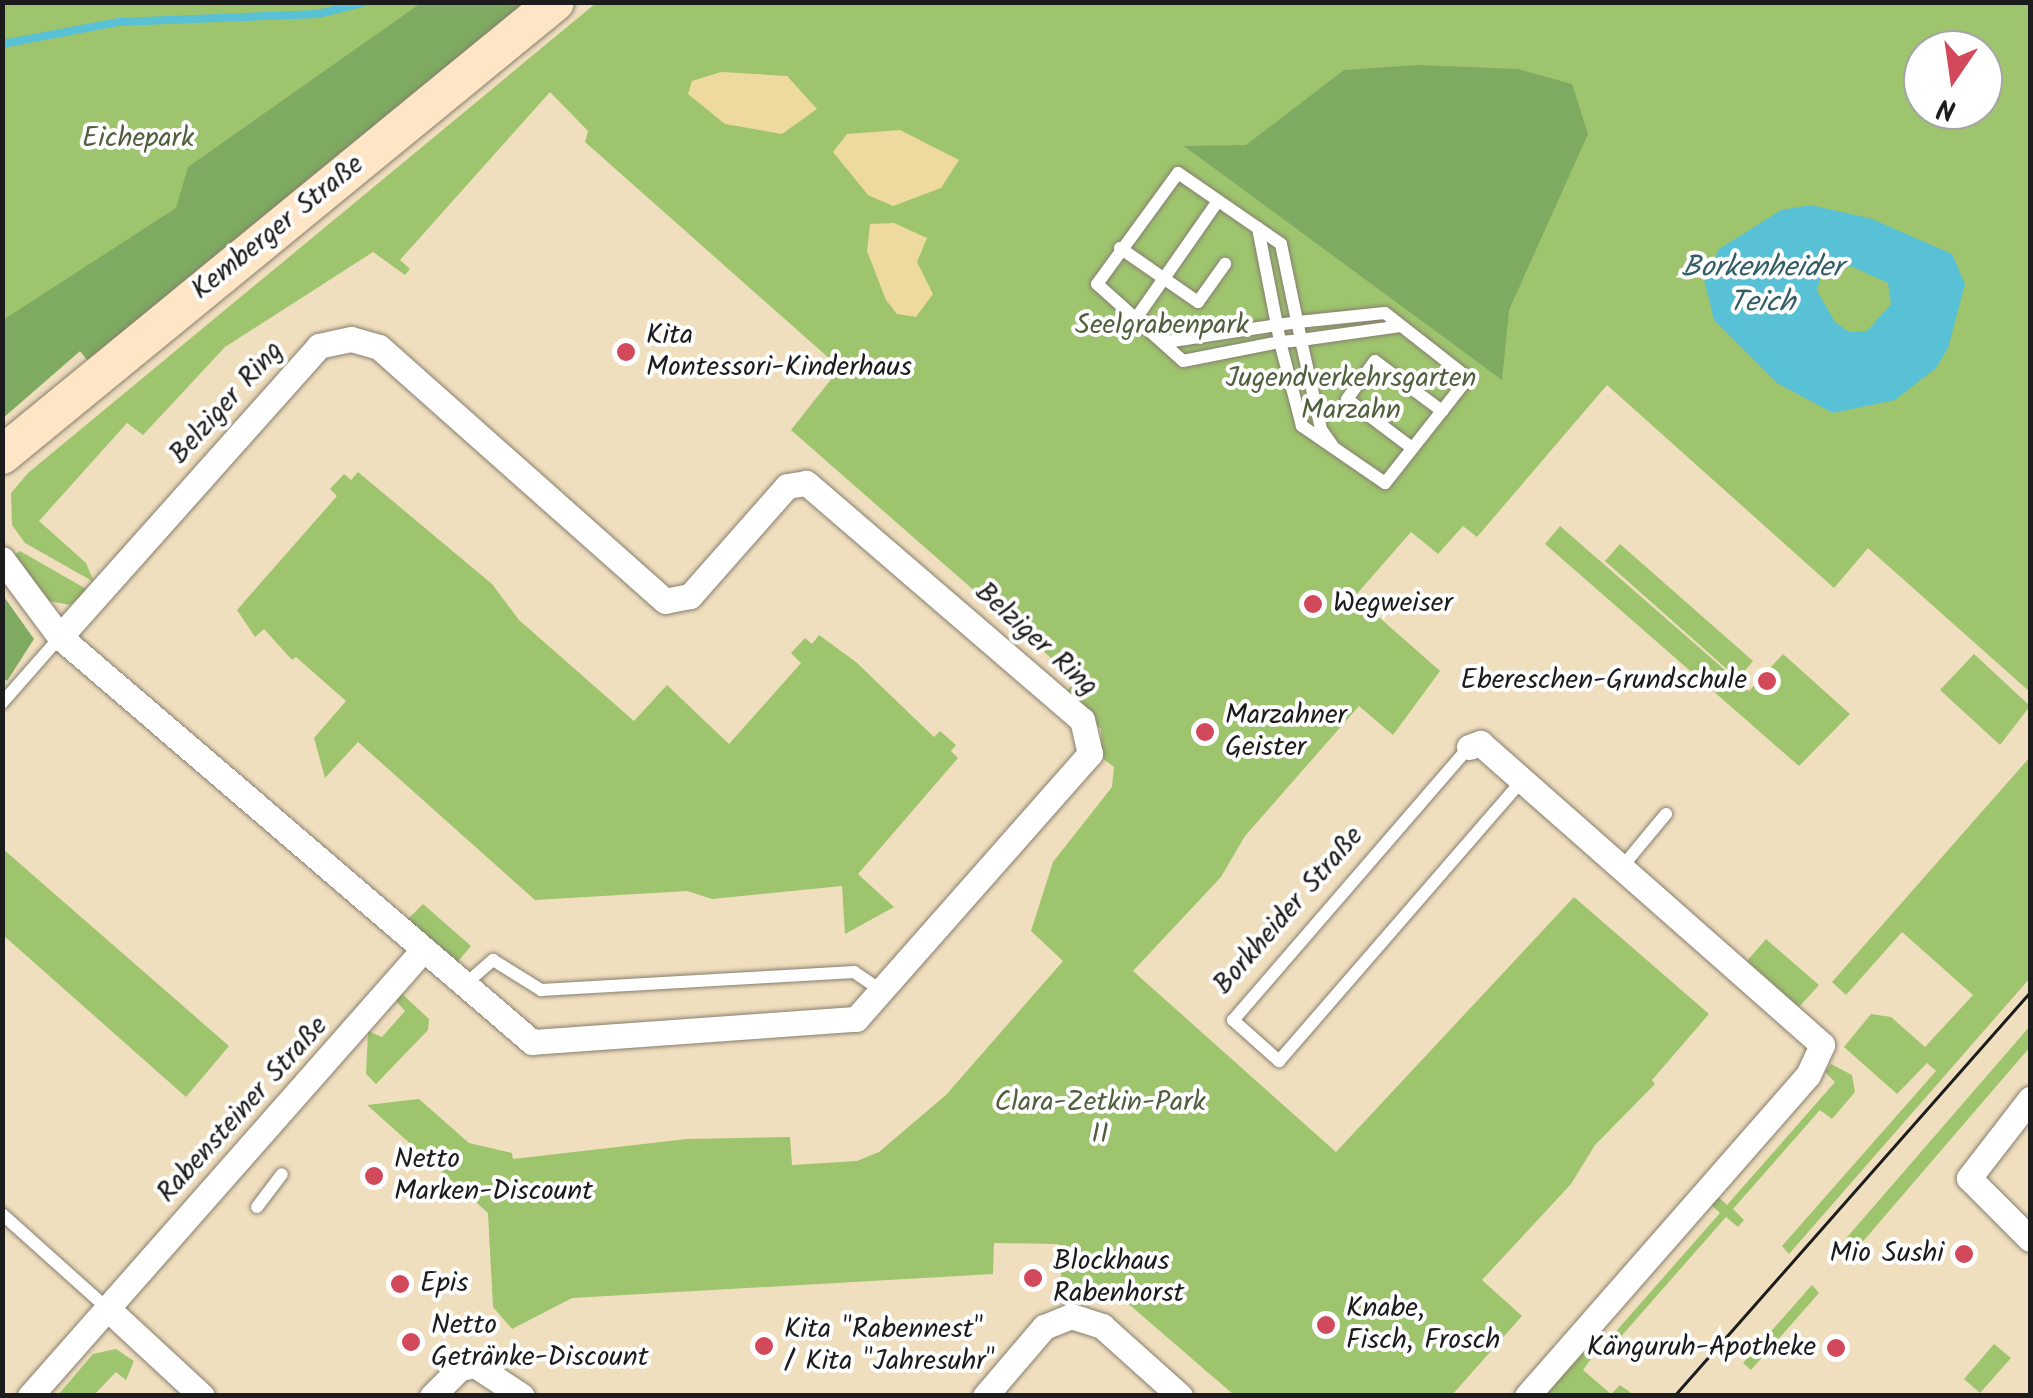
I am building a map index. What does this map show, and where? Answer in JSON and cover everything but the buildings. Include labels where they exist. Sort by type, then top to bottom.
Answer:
[{"type":"main road","name":"Kemberger Straße","points":[[2,455],[556,2]]},
{"type":"street","name":"Belziger Ring","points":[[2,559],[60,637],[532,1042],[838,1024],[856,1019],[1084,766],[1089,730],[806,482],[787,486],[690,596],[665,601],[379,347],[335,338],[319,346],[265,404],[60,637]]},
{"type":"street","name":"Borkheider Straße","points":[[1469,747],[1480,742],[1816,1035],[1821,1054],[1527,1396]]},
{"type":"street","name":"Rabensteiner Straße","points":[[30,1396],[422,951]]},
{"type":"street","points":[[2030,1098],[1969,1178],[2030,1239]]},
{"type":"street","points":[[108,1309],[202,1396]]},
{"type":"street","points":[[985,1396],[1044,1327],[1071,1316],[1102,1326],[1180,1396]]},
{"type":"street","points":[[432,1396],[460,1368],[476,1364],[522,1396]]},
{"type":"lane","points":[[1332,445],[1321,429],[1301,340],[1281,244],[1258,228],[1178,173],[1120,248],[1098,284],[1183,361],[1280,342],[1301,340],[1400,326]]},
{"type":"lane","points":[[1138,318],[1218,201]]},
{"type":"lane","points":[[1166,342],[1277,325],[1298,322],[1385,313],[1468,378],[1384,483],[1302,426],[1280,342],[1277,325],[1258,228]]},
{"type":"lane","points":[[1120,248],[1198,302],[1225,264]]},
{"type":"lane","points":[[1412,448],[1347,399],[1375,361],[1442,411]]},
{"type":"lane","points":[[2,703],[60,637]]},
{"type":"lane","name":"Borkheider Straße","points":[[1469,747],[1233,1020],[1279,1061],[1522,780]]},
{"type":"lane","points":[[1622,868],[1666,814]]},
{"type":"lane","points":[[463,986],[494,960],[541,990],[854,972],[882,990]]},
{"type":"lane","points":[[258,1206],[282,1174]]},
{"type":"lane","points":[[2,1214],[108,1309]]},
{"type":"green space","name":"Eichepark","points":[[2,3],[503,3],[89,362],[80,351],[3,418]]},
{"type":"green space","points":[[421,3],[526,3],[89,362],[80,351],[3,418],[3,320],[176,208],[188,167]]},
{"type":"green space","name":"Seelgrabenpark","points":[[596,3],[2030,3],[2030,692],[1868,548],[1834,588],[1607,385],[1477,537],[1463,526],[1438,554],[1411,532],[1355,596],[1440,671],[1393,735],[1359,706],[1245,836],[1221,877],[1133,971],[1336,1152],[1574,897],[1709,1014],[1652,1080],[1655,1084],[1595,1145],[1571,1184],[1482,1280],[1522,1316],[1452,1395],[1234,1395],[1117,1294],[1063,1295],[1058,1244],[994,1243],[993,1274],[572,1298],[512,1329],[493,1307],[488,1213],[367,1105],[419,1099],[469,1143],[512,1153],[513,1159],[687,1139],[790,1137],[792,1165],[857,1161],[879,1152],[946,1095],[1063,961],[1031,931],[1053,862],[1112,787],[1114,767],[1102,758],[1101,729],[1067,691],[1076,680],[791,430],[840,368],[585,142],[588,131],[550,92],[400,260],[410,269],[405,275],[373,252],[225,347],[143,435],[127,423],[39,521],[86,563],[94,582],[25,543],[12,525],[11,493],[28,473]]},
{"type":"green space","points":[[1418,65],[1518,69],[1572,84],[1588,134],[1509,310],[1502,380],[1184,146],[1246,145],[1344,70]]},
{"type":"green space","points":[[358,472],[492,584],[519,620],[634,721],[667,685],[729,744],[801,663],[791,653],[805,638],[812,644],[819,635],[856,662],[934,737],[940,731],[956,745],[951,751],[958,758],[858,874],[894,907],[845,934],[842,886],[712,899],[687,891],[535,900],[358,742],[325,778],[314,738],[346,701],[296,657],[292,660],[264,629],[255,637],[237,610],[337,496],[330,489],[344,474],[351,480]]},
{"type":"green space","points":[[1560,526],[1749,691],[1783,654],[1850,714],[1799,766],[1545,544]]},
{"type":"green space","points":[[1620,544],[1753,661],[1738,679],[1605,561]]},
{"type":"green space","points":[[20,551],[88,590],[70,605],[49,601],[13,556]]},
{"type":"green space","points":[[2,594],[34,639],[7,681],[2,677]]},
{"type":"green space","points":[[1974,654],[2030,706],[2000,745],[1940,690]]},
{"type":"green space","points":[[2030,757],[2030,978],[1789,1254],[1782,1246],[1936,1071],[1927,1063],[1897,1094],[1844,1047],[1871,1014],[1891,1017],[1925,1047],[1973,995],[1902,932],[1846,995],[1832,982]]},
{"type":"green space","points":[[3,849],[229,1046],[186,1097],[3,935]]},
{"type":"green space","points":[[423,904],[471,946],[455,965],[405,922]]},
{"type":"green space","points":[[1766,939],[1819,985],[1799,1007],[1747,961]]},
{"type":"green space","points":[[401,993],[429,1019],[428,1030],[376,1084],[366,1074],[368,1031],[382,1037],[405,1011],[395,1000]]},
{"type":"green space","points":[[2030,1026],[2030,1047],[1847,1260],[1836,1250]]},
{"type":"green space","points":[[1831,1064],[1852,1075],[1855,1092],[1832,1119],[1820,1110],[1733,1209],[1744,1220],[1738,1227],[1726,1217],[1617,1341],[1627,1350],[1612,1354],[1597,1334],[1600,1328],[1611,1337],[1720,1213],[1709,1203],[1716,1195],[1727,1205],[1835,1082],[1825,1072]]},
{"type":"green space","points":[[1812,1285],[1819,1293],[1751,1370],[1743,1363]]},
{"type":"green space","points":[[1994,1344],[2011,1358],[1980,1393],[1964,1379]]},
{"type":"green space","points":[[116,1349],[134,1361],[126,1380],[116,1372],[94,1395],[58,1395],[93,1354]]},
{"type":"green space","points":[[1580,1351],[1591,1359],[1583,1370],[1611,1394],[1620,1385],[1634,1395],[1542,1396]]},
{"type":"sand","points":[[721,72],[787,76],[817,109],[782,134],[725,124],[688,94],[692,81]]},
{"type":"sand","points":[[900,130],[959,160],[941,188],[893,206],[868,195],[833,152],[847,134]]},
{"type":"sand","points":[[894,223],[927,238],[917,262],[933,294],[916,317],[897,314],[886,300],[867,251],[870,224]]},
{"type":"water","name":"Borkenheider Teich","points":[[1811,205],[1872,219],[1952,254],[1965,284],[1948,348],[1936,368],[1895,400],[1833,413],[1777,383],[1714,320],[1704,279],[1719,249],[1781,210]],"holes":[[[1851,266],[1888,283],[1891,304],[1867,331],[1849,332],[1835,322],[1817,291],[1821,274]]]},
{"type":"waterway","points":[[2,44],[118,22],[318,14],[366,2]]},
{"type":"tram line","points":[[1674,1396],[2030,992]]},
{"type":"place","name":"Kita Montessori-Kinderhaus","points":[[626,352]]},
{"type":"place","name":"Wegweiser","points":[[1313,604]]},
{"type":"place","name":"Ebereschen-Grundschule","points":[[1767,681]]},
{"type":"place","name":"Marzahner Geister","points":[[1205,732]]},
{"type":"place","name":"Netto Marken-Discount","points":[[374,1176]]},
{"type":"place","name":"Mio Sushi","points":[[1964,1254]]},
{"type":"place","name":"Blockhaus Rabenhorst","points":[[1033,1278]]},
{"type":"place","name":"Epis","points":[[400,1284]]},
{"type":"place","name":"Knabe, Fisch, Frosch","points":[[1326,1325]]},
{"type":"place","name":"Netto Getränke-Discount","points":[[411,1342]]},
{"type":"place","name":"Kita \"Rabennest\" / Kita \"Jahresuhr\"","points":[[764,1346]]},
{"type":"place","name":"Känguruh-Apotheke","points":[[1836,1348]]},
{"type":"park label","name":"Jugendverkehrsgarten Marzahn","points":[[1351,395]]},
{"type":"park label","name":"Clara-Zetkin-Park II","points":[[1100,1119]]}]
